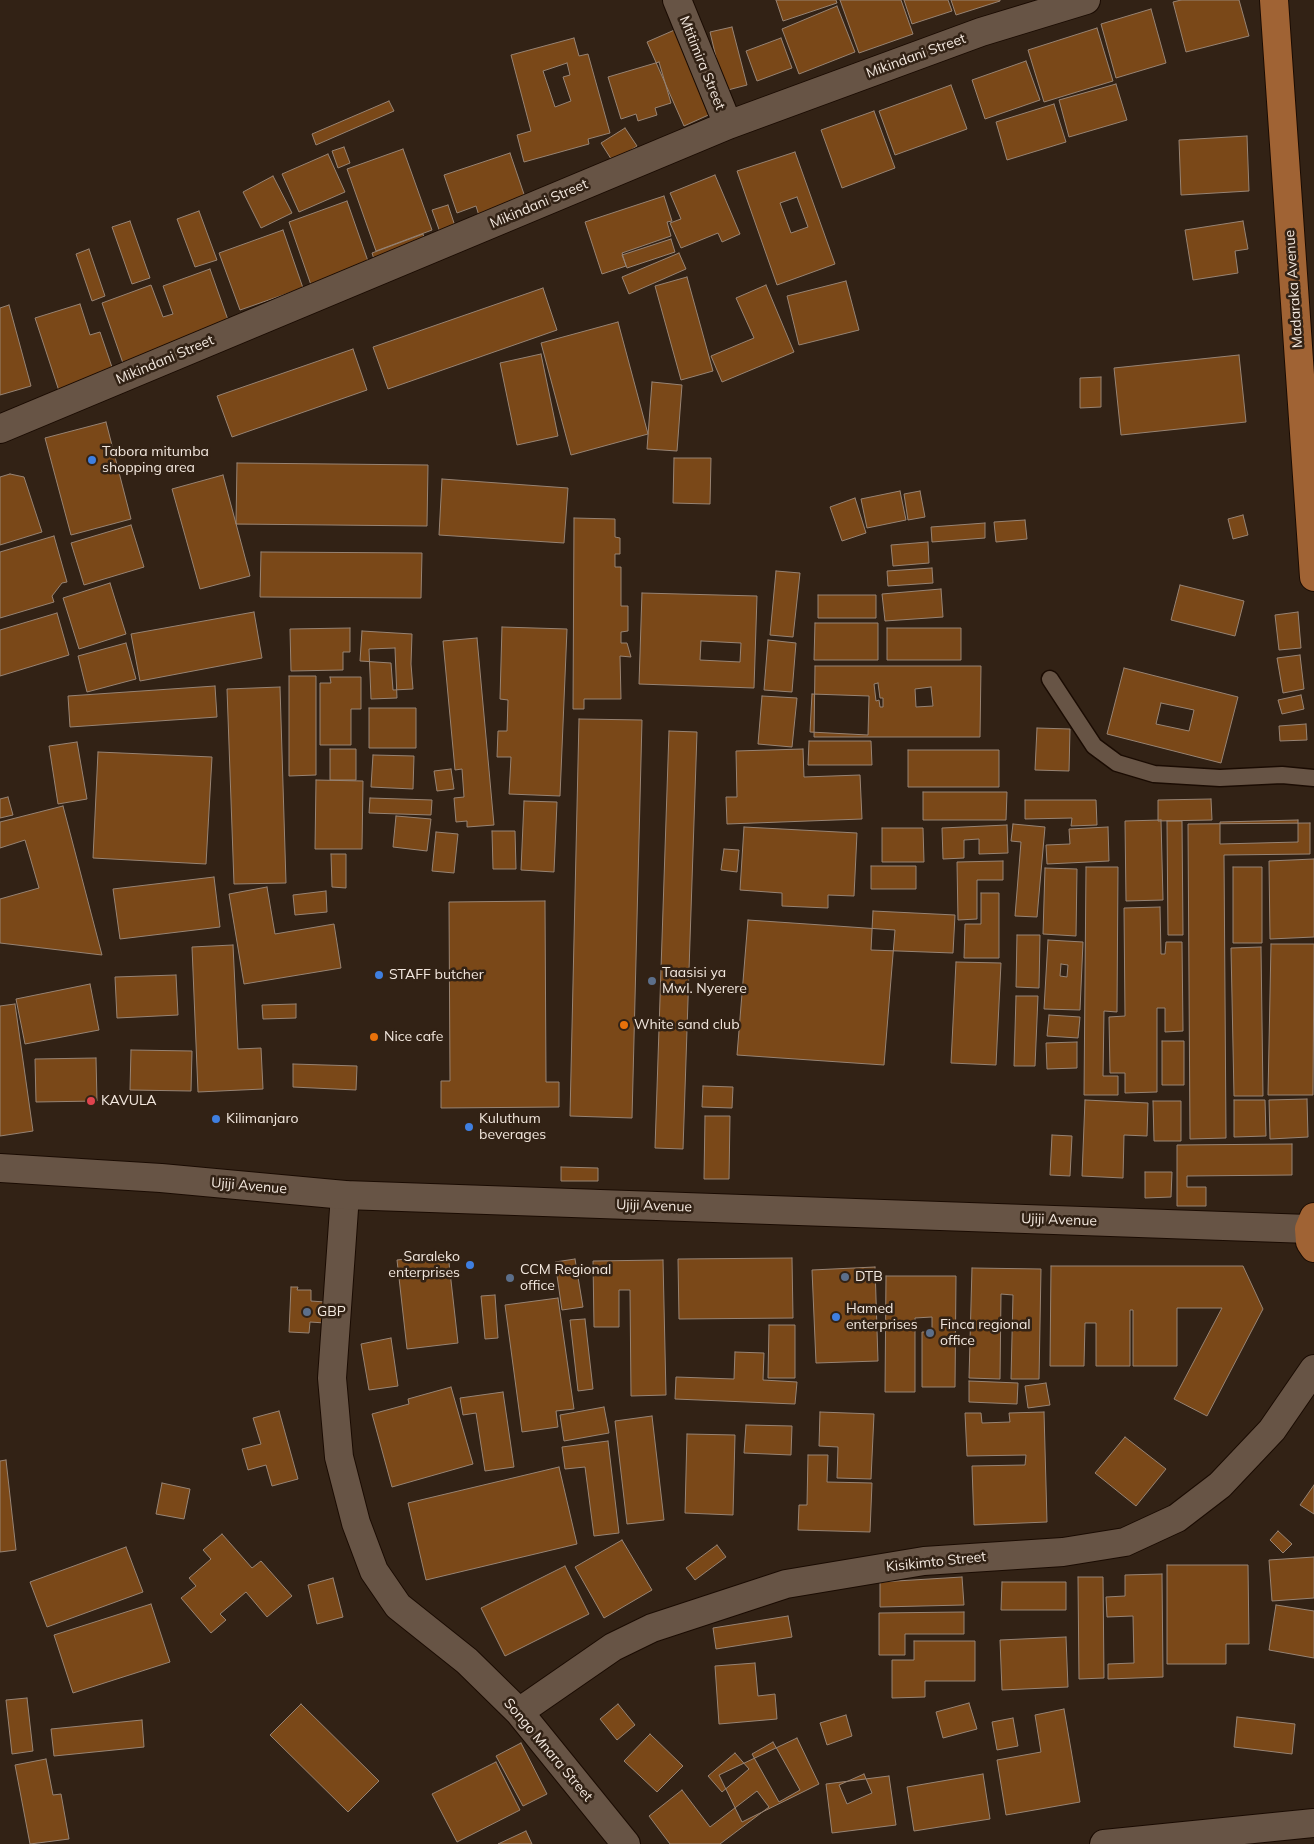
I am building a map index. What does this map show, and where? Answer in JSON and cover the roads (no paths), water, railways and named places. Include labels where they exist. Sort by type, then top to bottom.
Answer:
[{"type":"main road","name":"Madaraka Avenue","points":[[1274,0],[1314,577]]},
{"type":"street","name":"Mtitimira Street","points":[[676,0],[728,125]]},
{"type":"street","name":"Mikindani Street","points":[[0,429],[728,125],[981,32],[1086,0]]},
{"type":"street","name":"Ujiji Avenue","points":[[0,1168],[161,1178],[345,1195],[1312,1231]]},
{"type":"street","name":"Songo Mnara Street","points":[[345,1195],[332,1378],[339,1457],[356,1522],[374,1571],[398,1606],[466,1661],[519,1712],[626,1844]]},
{"type":"street","name":"Kisikimto Street","points":[[519,1712],[613,1647],[652,1628],[786,1584],[924,1561],[1063,1552],[1124,1542],[1176,1518],[1220,1485],[1272,1430],[1314,1369]]},
{"type":"street","points":[[1104,1844],[1314,1823]]},
{"type":"lane","points":[[1050,679],[1094,746],[1118,763],[1154,774],[1220,778],[1282,775],[1314,778]]},
{"type":"place","name":"Tabora mitumba shopping area","points":[[92,460]]},
{"type":"place","name":"STAFF butcher","points":[[379,975]]},
{"type":"place","name":"Taasisi ya Mwl. Nyerere","points":[[652,981]]},
{"type":"place","name":"White sand club","points":[[624,1025]]},
{"type":"place","name":"Nice cafe","points":[[374,1037]]},
{"type":"place","name":"KAVULA","points":[[91,1101]]},
{"type":"place","name":"Kilimanjaro","points":[[216,1119]]},
{"type":"place","name":"Kuluthum beverages","points":[[469,1127]]},
{"type":"place","name":"Saraleko enterprises","points":[[470,1265]]},
{"type":"place","name":"DTB","points":[[845,1277]]},
{"type":"place","name":"CCM Regional office","points":[[510,1278]]},
{"type":"place","name":"GBP","points":[[307,1312]]},
{"type":"place","name":"Hamed enterprises","points":[[836,1317]]},
{"type":"place","name":"Finca regional office","points":[[930,1333]]}]
